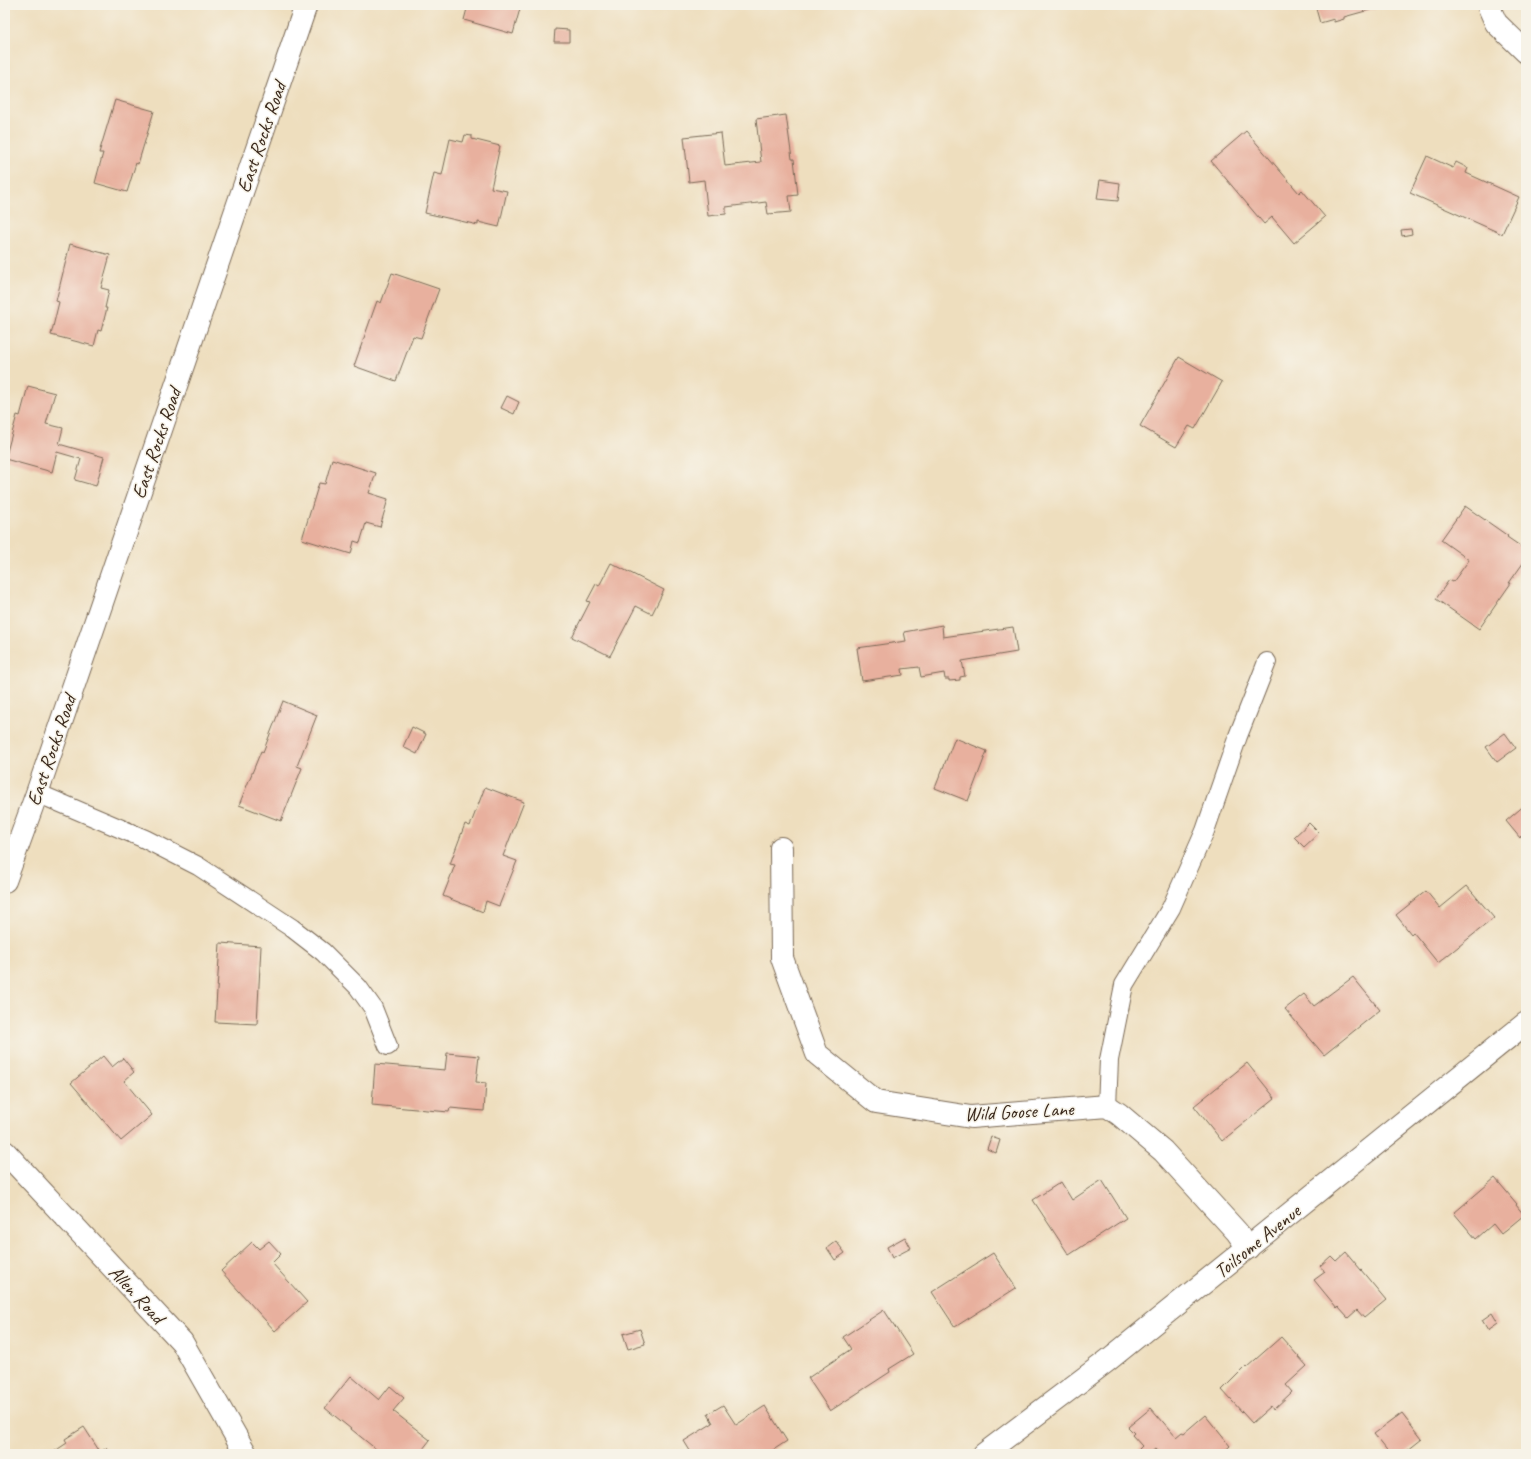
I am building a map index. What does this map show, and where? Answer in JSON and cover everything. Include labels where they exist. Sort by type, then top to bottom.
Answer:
[{"type":"street","name":"East Rocks Road","points":[[5,881],[37,793],[306,5]]},
{"type":"street","points":[[1488,5],[1496,24],[1526,52]]},
{"type":"street","name":"Wild Goose Lane","points":[[781,848],[782,958],[817,1054],[876,1102],[971,1117],[1107,1106]]},
{"type":"street","name":"Toilsome Avenue","points":[[984,1454],[1107,1361],[1526,1023]]},
{"type":"street","points":[[1107,1106],[1119,1114],[1163,1151],[1237,1232],[1248,1248]]},
{"type":"street","name":"Allen Road","points":[[5,1152],[182,1342],[246,1454]]},
{"type":"lane","points":[[1107,1106],[1109,1060],[1124,985],[1171,908],[1205,831],[1238,736],[1267,662]]},
{"type":"lane","points":[[37,793],[145,839],[198,866],[292,928],[323,952],[358,987],[373,1008],[388,1046]]},
{"type":"building","points":[[468,5],[521,5],[513,34],[464,20]]},
{"type":"building","points":[[1315,5],[1380,5],[1380,7],[1344,17],[1344,19],[1334,22],[1334,19],[1320,23]]},
{"type":"building","points":[[555,29],[569,30],[569,42],[554,42]]},
{"type":"building","points":[[115,100],[154,111],[138,164],[136,163],[127,192],[95,183],[103,153],[99,153]]},
{"type":"building","points":[[786,115],[792,159],[794,159],[798,195],[789,196],[791,212],[768,214],[766,202],[726,207],[726,214],[708,216],[704,180],[689,182],[684,137],[721,133],[725,166],[761,162],[756,119]]},
{"type":"building","points":[[1246,131],[1299,193],[1302,190],[1325,217],[1294,243],[1272,217],[1264,224],[1211,161]]},
{"type":"building","points":[[465,135],[472,136],[472,139],[500,146],[491,188],[507,191],[499,227],[478,222],[478,225],[425,213],[434,173],[442,175],[450,139],[463,142]]},
{"type":"building","points":[[1427,156],[1453,168],[1456,162],[1468,168],[1466,173],[1519,197],[1502,234],[1410,193]]},
{"type":"building","points":[[1100,180],[1120,183],[1118,201],[1097,199]]},
{"type":"building","points":[[1411,229],[1412,234],[1402,236],[1401,230]]},
{"type":"building","points":[[70,244],[110,255],[101,288],[109,290],[105,308],[107,308],[101,331],[98,330],[94,346],[51,335],[59,302],[56,301]]},
{"type":"building","points":[[392,273],[439,289],[421,338],[413,336],[396,381],[354,366],[377,301],[381,303]]},
{"type":"building","points":[[1179,357],[1222,382],[1195,429],[1189,426],[1176,447],[1140,426]]},
{"type":"building","points":[[28,386],[55,393],[46,424],[63,428],[59,444],[104,457],[96,486],[75,480],[81,459],[57,452],[52,472],[5,459],[17,415],[20,416]]},
{"type":"building","points":[[507,396],[519,402],[514,414],[501,408]]},
{"type":"building","points":[[332,459],[376,473],[369,493],[388,499],[380,527],[366,523],[360,543],[354,541],[351,554],[302,539],[319,483],[325,484]]},
{"type":"building","points":[[1465,506],[1526,550],[1526,559],[1479,629],[1436,599],[1449,580],[1453,582],[1469,560],[1441,540]]},
{"type":"building","points":[[611,563],[664,590],[652,614],[636,606],[610,656],[572,637],[590,602],[587,601],[596,584],[599,586]]},
{"type":"building","points":[[942,625],[943,637],[1013,627],[1017,652],[962,661],[965,676],[960,677],[960,680],[949,681],[949,679],[945,679],[944,673],[921,677],[919,667],[902,669],[903,675],[862,681],[857,648],[906,641],[904,632]]},
{"type":"building","points":[[283,701],[317,715],[297,766],[302,768],[281,821],[239,805],[261,751],[263,752]]},
{"type":"building","points":[[412,727],[426,734],[417,754],[403,747]]},
{"type":"building","points":[[1505,733],[1516,748],[1497,762],[1486,747]]},
{"type":"building","points":[[955,738],[987,751],[968,801],[935,788]]},
{"type":"building","points":[[485,787],[524,802],[503,856],[517,861],[499,906],[486,901],[483,912],[443,896],[455,865],[450,864],[465,824],[470,826]]},
{"type":"building","points":[[1526,804],[1526,842],[1521,836],[1520,838],[1506,821]]},
{"type":"building","points":[[1309,823],[1319,833],[1304,847],[1294,837]]},
{"type":"building","points":[[1467,886],[1494,918],[1438,963],[1413,932],[1411,934],[1396,915],[1426,891],[1440,908]]},
{"type":"building","points":[[220,943],[261,946],[257,1024],[215,1022]]},
{"type":"building","points":[[1353,977],[1380,1010],[1324,1055],[1285,1009],[1304,994],[1314,1006]]},
{"type":"building","points":[[447,1053],[479,1056],[476,1082],[486,1083],[484,1111],[450,1108],[449,1112],[372,1105],[375,1064],[445,1070]]},
{"type":"building","points":[[103,1056],[112,1067],[123,1058],[134,1072],[124,1081],[152,1115],[121,1141],[71,1083]]},
{"type":"building","points":[[1247,1063],[1275,1098],[1222,1141],[1194,1106]]},
{"type":"building","points":[[991,1137],[1000,1140],[996,1153],[987,1149]]},
{"type":"building","points":[[1495,1178],[1517,1204],[1516,1205],[1524,1215],[1501,1234],[1493,1224],[1476,1239],[1454,1213]]},
{"type":"building","points":[[1102,1180],[1126,1218],[1069,1255],[1033,1200],[1061,1182],[1072,1200]]},
{"type":"building","points":[[905,1237],[911,1248],[892,1258],[887,1247]]},
{"type":"building","points":[[269,1241],[281,1254],[272,1263],[307,1302],[275,1331],[221,1271],[252,1242],[259,1249]]},
{"type":"building","points":[[836,1241],[845,1253],[835,1260],[827,1248]]},
{"type":"building","points":[[1346,1252],[1386,1300],[1364,1318],[1357,1310],[1348,1318],[1338,1307],[1337,1308],[1314,1280],[1325,1272],[1320,1266],[1331,1256],[1336,1261]]},
{"type":"building","points":[[993,1253],[1016,1288],[955,1327],[932,1292]]},
{"type":"building","points":[[884,1310],[913,1354],[889,1369],[890,1372],[830,1411],[808,1378],[851,1349],[843,1337]]},
{"type":"building","points":[[1492,1313],[1498,1323],[1488,1330],[1482,1320]]},
{"type":"building","points":[[640,1329],[645,1344],[628,1349],[623,1334]]},
{"type":"building","points":[[1281,1337],[1307,1366],[1286,1385],[1292,1392],[1273,1410],[1271,1406],[1252,1423],[1222,1390],[1246,1366],[1247,1367]]},
{"type":"building","points":[[351,1376],[379,1400],[390,1386],[404,1398],[393,1411],[430,1440],[419,1454],[382,1454],[325,1408]]},
{"type":"building","points":[[723,1405],[736,1425],[765,1406],[787,1441],[767,1454],[692,1454],[684,1441],[713,1423],[708,1414]]},
{"type":"building","points":[[1151,1408],[1176,1437],[1182,1432],[1184,1433],[1205,1415],[1230,1446],[1221,1454],[1198,1454],[1197,1452],[1195,1454],[1160,1454],[1155,1449],[1149,1454],[1148,1452],[1143,1454],[1139,1449],[1142,1446],[1132,1435],[1134,1433],[1128,1427]]},
{"type":"building","points":[[1402,1413],[1422,1439],[1403,1454],[1390,1454],[1374,1434]]},
{"type":"building","points":[[84,1427],[100,1452],[107,1448],[111,1454],[57,1454],[55,1451],[67,1443],[65,1439]]}]
